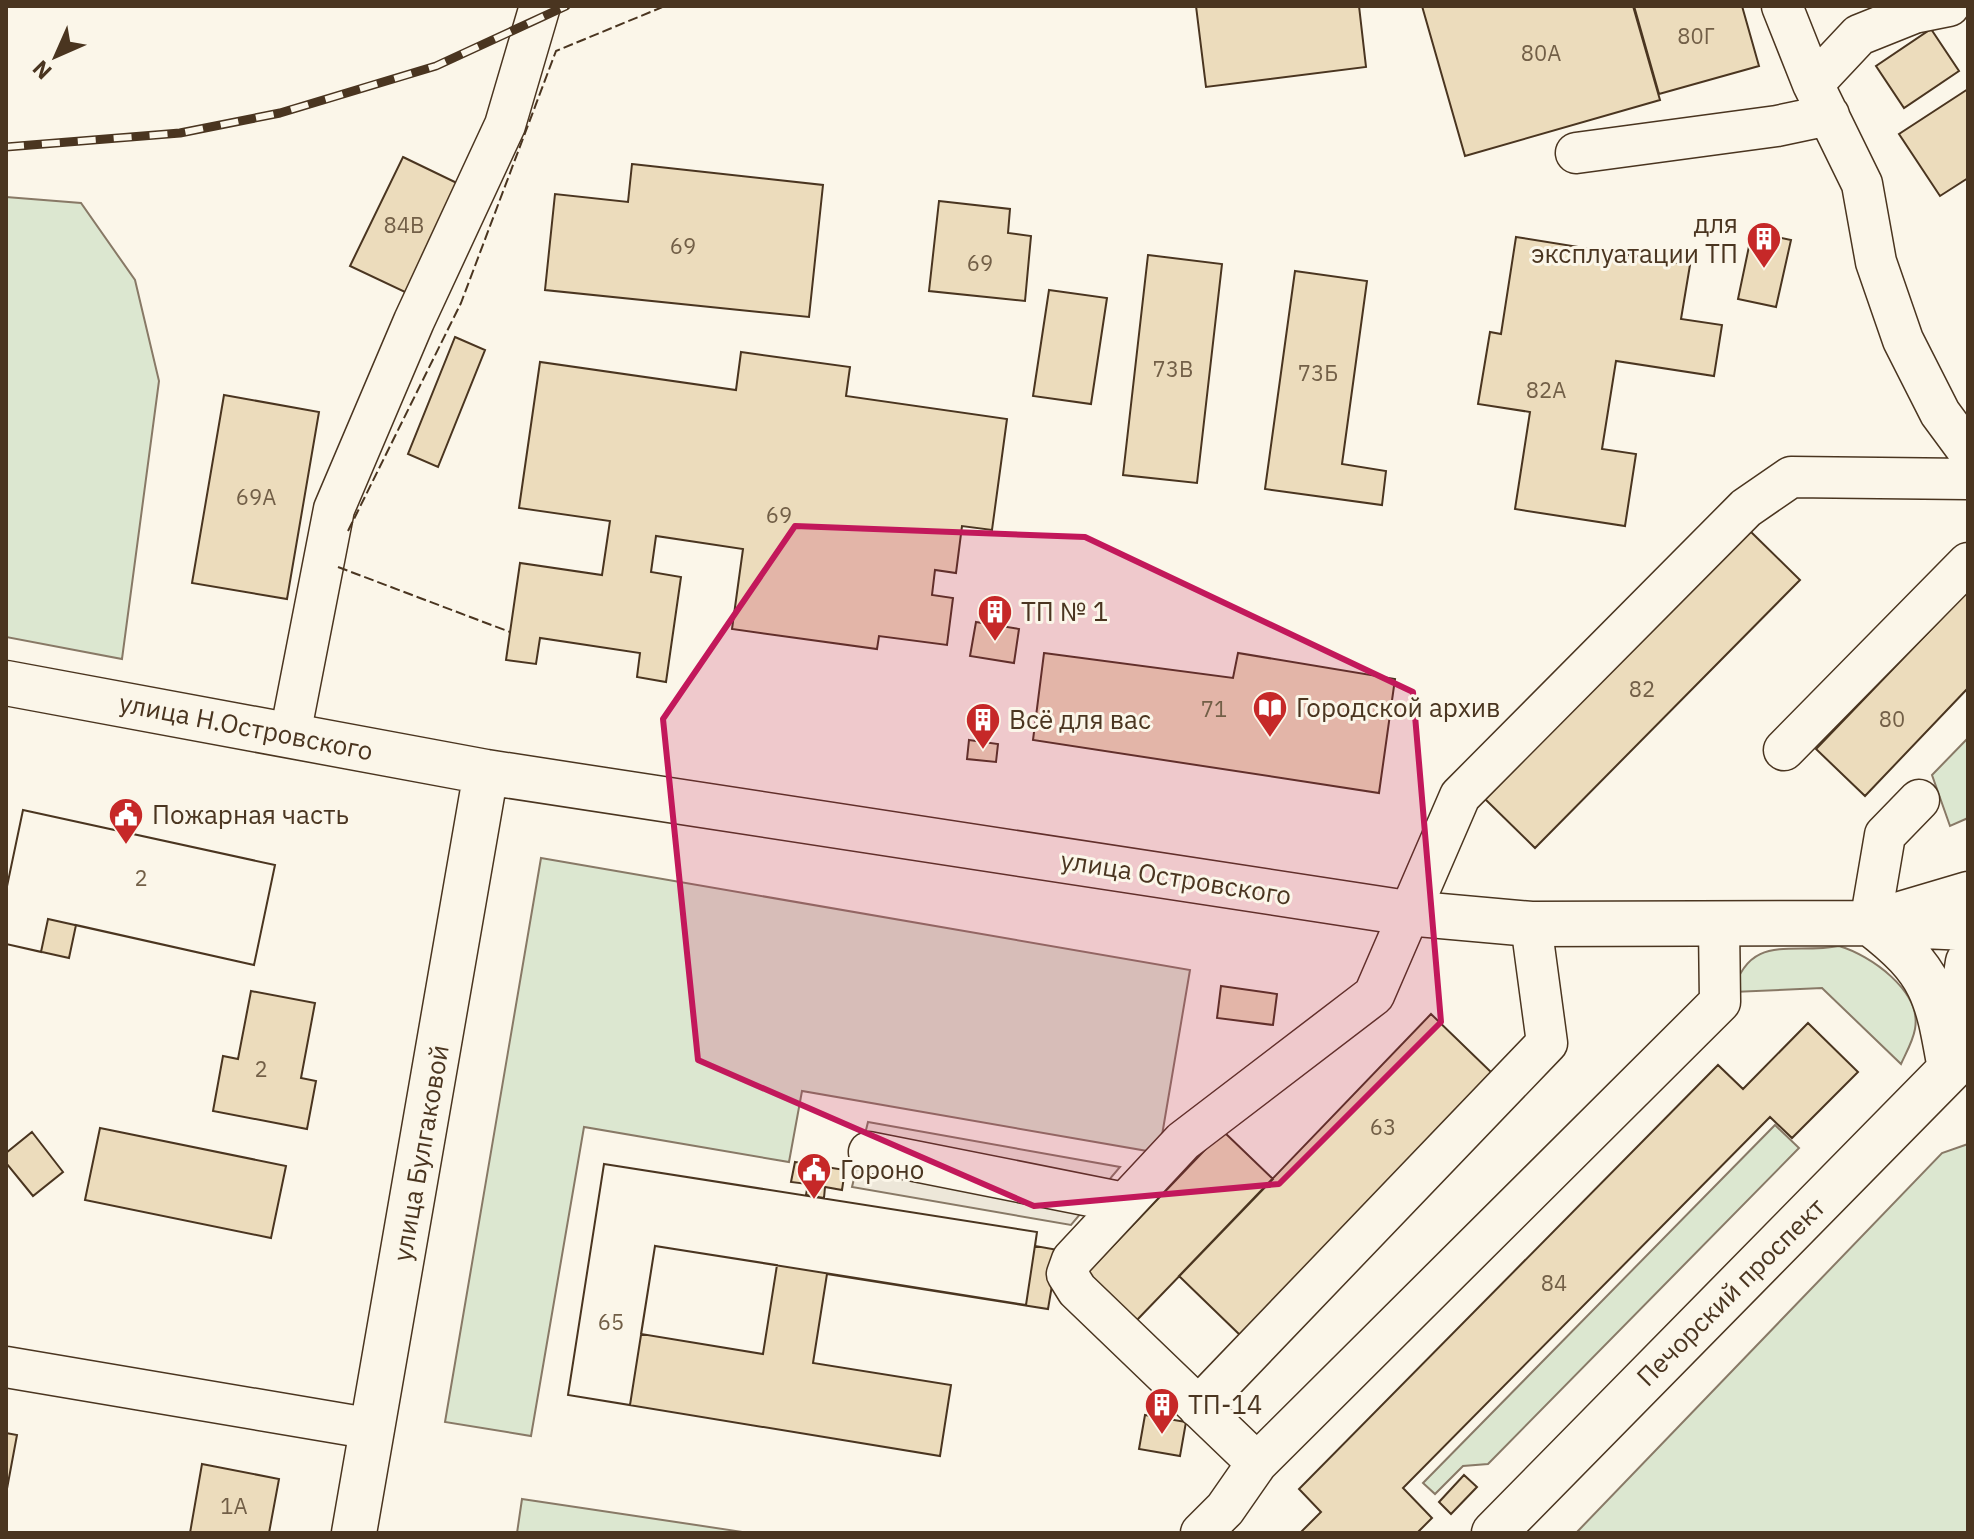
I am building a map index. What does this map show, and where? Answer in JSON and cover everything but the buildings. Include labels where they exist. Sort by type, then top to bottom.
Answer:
[{"type":"main road","name":"улица Н.Островского","points":[[6,683],[486,772]]},
{"type":"main road","name":"улица Островского","points":[[486,772],[1407,913],[1531,924],[1870,923],[1968,894]]},
{"type":"main road","name":"улица Булгаковой","points":[[354,1533],[486,772]]},
{"type":"main road","points":[[1870,923],[1968,928]]},
{"type":"main road","points":[[1870,923],[1902,947],[1938,1001],[1962,1069]]},
{"type":"main road","points":[[1962,1069],[1968,962]]},
{"type":"main road","name":"Печорский проспект","points":[[1494,1533],[1962,1069]]},
{"type":"street","points":[[290,735],[334,509],[414,321],[505,125],[540,6]]},
{"type":"street","points":[[1782,6],[1821,100],[1862,184],[1876,262],[1903,340],[1940,413],[1968,451]]},
{"type":"street","points":[[1576,153],[1761,128],[1821,100],[1859,35],[1914,13],[1949,6]]},
{"type":"street","points":[[1257,1463],[1077,1290],[1067,1274],[1072,1260],[1183,1141],[1374,995],[1460,796],[1746,508],[1791,477],[1968,479]]},
{"type":"street","points":[[1784,750],[1968,563]]},
{"type":"street","points":[[1870,923],[1885,835],[1919,800]]},
{"type":"street","points":[[1198,1407],[1547,1043],[1531,924]]},
{"type":"street","points":[[1201,1533],[1225,1509],[1257,1463],[1720,1002],[1719,925]]},
{"type":"street","points":[[869,1152],[1125,1203]]},
{"type":"street","points":[[6,1367],[373,1429]]},
{"type":"highlighted area","points":[[795,526],[1085,537],[1413,692],[1441,1022],[1279,1184],[1034,1206],[698,1060],[663,719]]},
{"type":"green space","points":[[6,197],[81,203],[135,280],[159,381],[122,659],[6,637]]},
{"type":"green space","points":[[1968,738],[1968,818],[1950,826],[1932,775]]},
{"type":"green space","points":[[541,858],[1190,970],[1159,1153],[802,1091],[789,1162],[584,1127],[531,1436],[445,1422]]},
{"type":"green space","points":[[1839,946],[1879,966],[1902,988],[1910,1001],[1915,1015],[1915,1029],[1901,1064],[1822,988],[1733,992],[1741,973],[1750,961],[1762,953]]},
{"type":"green space","points":[[1775,1125],[1799,1148],[1488,1464],[1463,1466],[1435,1494],[1423,1483]]},
{"type":"green space","points":[[1968,1144],[1968,1533],[1576,1533],[1942,1153]]},
{"type":"green space","points":[[522,1499],[743,1532],[743,1533],[517,1533]]},
{"type":"shaded area","points":[[868,1122],[1120,1167],[1071,1225],[852,1187]]},
{"type":"railway","points":[[6,147],[180,133],[280,113],[436,66],[566,6]]},
{"type":"fence","points":[[348,531],[461,303],[556,51],[665,6]]},
{"type":"fence","points":[[338,567],[510,632]]},
{"type":"place","name":"для эксплуатации ТП","points":[[1764,270]]},
{"type":"place","name":"ТП № 1","points":[[995,643]]},
{"type":"place","name":"Городской архив","points":[[1270,739]]},
{"type":"place","name":"Всё для вас","points":[[983,751]]},
{"type":"place","name":"Пожарная часть","points":[[126,846]]},
{"type":"place","name":"Гороно","points":[[814,1201]]},
{"type":"place","name":"ТП-14","points":[[1162,1436]]}]
